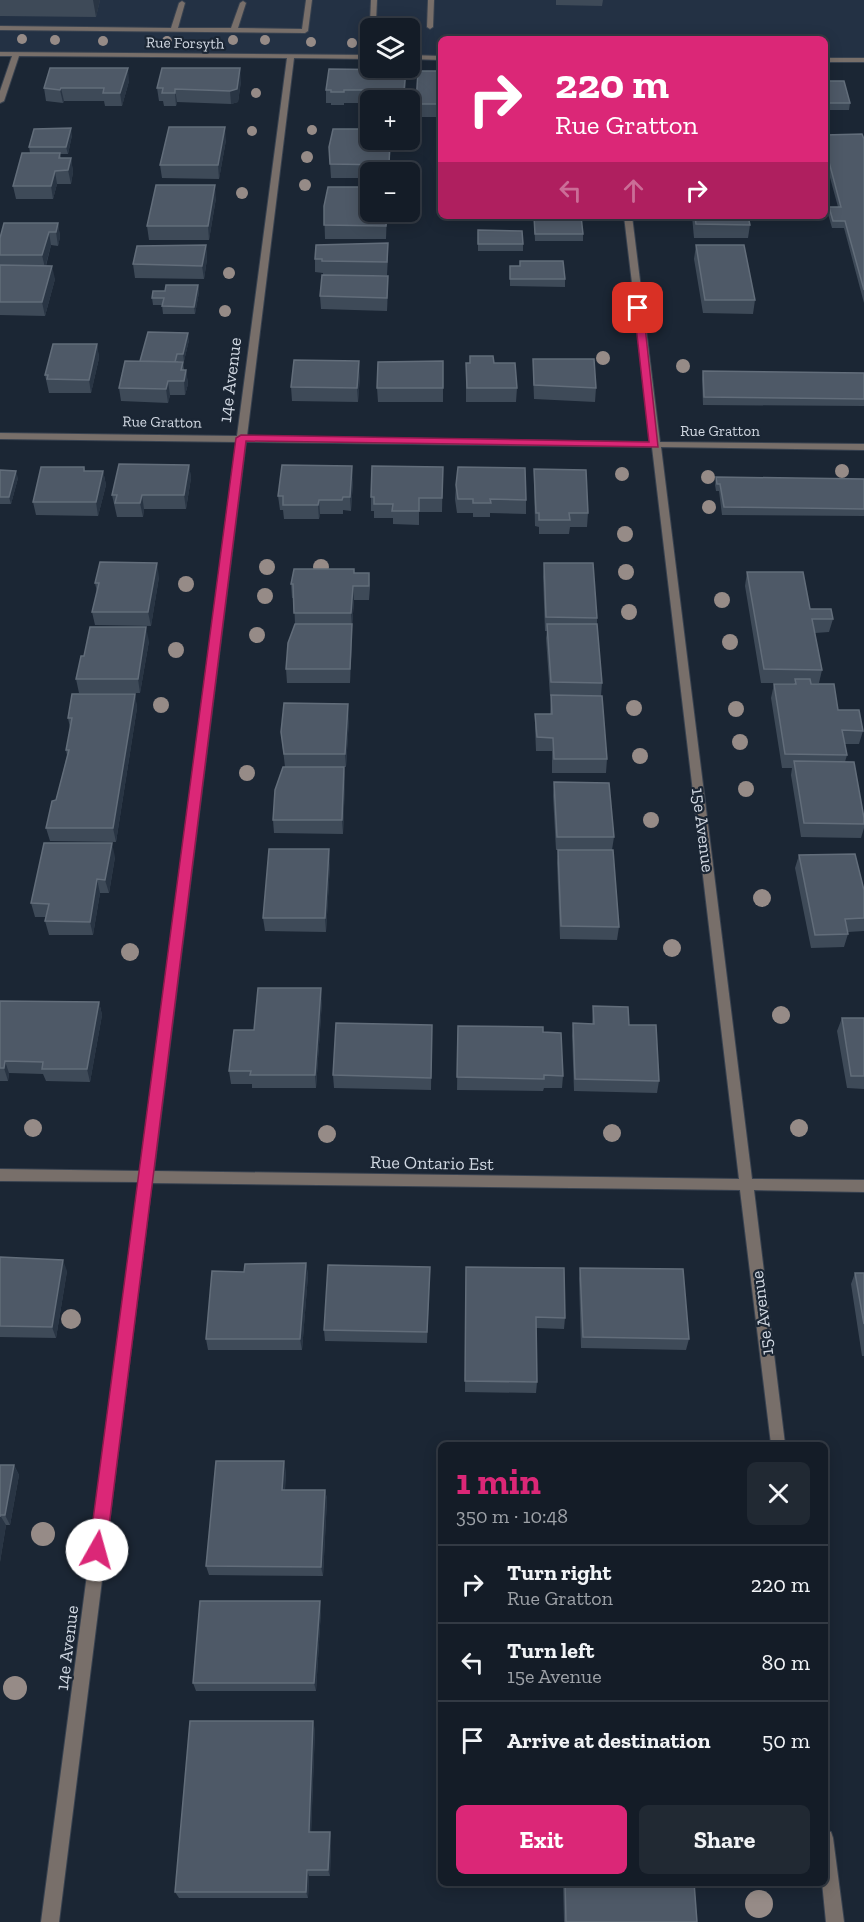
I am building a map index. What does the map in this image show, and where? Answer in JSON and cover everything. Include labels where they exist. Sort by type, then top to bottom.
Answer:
[{"type":"street","points":[[0,28],[305,31],[309,0]]},
{"type":"street","points":[[373,18],[374,0]]},
{"type":"street","points":[[430,27],[431,0]]},
{"type":"street","points":[[174,30],[182,3]]},
{"type":"street","points":[[234,30],[243,3]]},
{"type":"street","name":"Rue Forsyth","points":[[0,54],[360,57]]},
{"type":"street","points":[[0,101],[16,55]]},
{"type":"street","name":"14e Avenue","points":[[50,1922],[291,57]]},
{"type":"street","points":[[420,57],[438,58]]},
{"type":"street","points":[[828,60],[864,60]]},
{"type":"street","name":"15e Avenue","points":[[628,219],[654,445],[778,1442]]},
{"type":"street","name":"Rue Gratton","points":[[0,436],[864,447]]},
{"type":"street","name":"Rue Ontario Est","points":[[0,1175],[864,1186]]},
{"type":"street","points":[[828,1863],[835,1922]]},
{"type":"shaded area","points":[[0,0],[864,0],[864,60],[828,60],[828,36],[438,36],[438,56],[420,56],[420,18],[360,18],[360,56],[0,52]]},
{"type":"building","points":[[50,68],[128,68],[120,93],[103,93],[104,88],[61,88],[60,90],[44,88]]},
{"type":"building","points":[[162,68],[240,68],[237,89],[230,91],[175,89],[175,93],[162,93],[163,88],[157,88]]},
{"type":"building","points":[[329,69],[360,69],[360,78],[405,78],[404,90],[331,92],[331,90],[326,90]]},
{"type":"building","points":[[420,71],[438,71],[438,104],[420,104],[420,90],[417,90]]},
{"type":"building","points":[[828,81],[844,81],[850,103],[828,103]]},
{"type":"building","points":[[169,127],[225,127],[218,165],[160,165]]},
{"type":"building","points":[[71,128],[66,147],[29,147],[34,129]]},
{"type":"building","points":[[333,129],[360,129],[360,150],[390,150],[389,162],[330,164],[329,147]]},
{"type":"building","points":[[862,134],[864,139],[864,290],[845,221],[833,221],[829,207],[841,207],[828,158],[828,135]]},
{"type":"building","points":[[22,153],[60,153],[59,158],[71,158],[68,170],[55,171],[51,186],[13,186]]},
{"type":"building","points":[[156,185],[215,185],[208,226],[147,226]]},
{"type":"building","points":[[328,187],[360,187],[360,222],[386,222],[386,226],[324,225],[324,206]]},
{"type":"building","points":[[534,219],[581,219],[583,234],[535,234]]},
{"type":"building","points":[[695,219],[749,219],[750,225],[696,224]]},
{"type":"building","points":[[4,223],[58,223],[56,232],[49,232],[42,255],[0,255],[0,238]]},
{"type":"building","points":[[478,230],[522,231],[523,244],[478,244]]},
{"type":"building","points":[[388,243],[387,262],[315,259],[316,245]]},
{"type":"building","points":[[206,245],[202,266],[133,264],[137,246]]},
{"type":"building","points":[[696,245],[744,245],[755,300],[705,300]]},
{"type":"building","points":[[520,261],[563,261],[565,279],[510,279],[510,266],[520,266]]},
{"type":"building","points":[[0,265],[52,266],[42,302],[0,302]]},
{"type":"building","points":[[322,275],[388,276],[387,298],[320,296]]},
{"type":"building","points":[[166,285],[198,285],[194,307],[162,306],[164,298],[152,298],[153,291],[165,291]]},
{"type":"building","points":[[148,332],[188,333],[183,354],[177,354],[175,362],[140,361]]},
{"type":"building","points":[[53,344],[97,344],[89,380],[47,379],[48,375],[45,375]]},
{"type":"building","points":[[470,356],[493,356],[494,363],[515,363],[517,388],[467,388],[466,363],[470,363]]},
{"type":"building","points":[[533,359],[594,359],[596,388],[534,385]]},
{"type":"building","points":[[294,360],[359,361],[357,388],[291,387]]},
{"type":"building","points":[[125,361],[183,362],[181,370],[186,370],[184,381],[168,381],[166,389],[119,388]]},
{"type":"building","points":[[443,361],[443,388],[377,388],[378,362]]},
{"type":"building","points":[[703,371],[864,373],[864,399],[704,397]]},
{"type":"building","points":[[119,464],[189,465],[184,495],[142,495],[140,503],[115,503],[117,495],[112,495]]},
{"type":"building","points":[[282,465],[352,466],[350,497],[343,497],[342,500],[319,500],[318,505],[283,505],[283,496],[278,496]]},
{"type":"building","points":[[372,466],[443,467],[442,498],[419,498],[419,511],[392,511],[393,504],[374,504],[374,497],[371,497]]},
{"type":"building","points":[[41,467],[84,467],[84,471],[103,471],[96,502],[33,502]]},
{"type":"building","points":[[458,467],[525,468],[526,500],[490,499],[491,503],[473,503],[473,499],[458,499],[456,485]]},
{"type":"building","points":[[534,469],[586,470],[588,513],[569,513],[570,520],[539,520],[539,513],[536,513]]},
{"type":"building","points":[[0,470],[16,471],[9,497],[0,497]]},
{"type":"building","points":[[716,477],[864,479],[864,509],[724,507],[720,484],[717,484]]},
{"type":"building","points":[[100,562],[157,563],[148,612],[92,612],[99,583],[95,583]]},
{"type":"building","points":[[544,563],[593,563],[597,618],[546,617]]},
{"type":"building","points":[[294,569],[354,569],[354,573],[369,573],[369,586],[353,586],[351,613],[294,613],[293,584],[291,584]]},
{"type":"building","points":[[747,572],[803,572],[810,609],[831,609],[833,619],[812,619],[822,670],[764,669]]},
{"type":"building","points":[[295,624],[352,624],[350,669],[286,669],[288,643]]},
{"type":"building","points":[[547,624],[597,624],[602,683],[551,682]]},
{"type":"building","points":[[90,627],[146,627],[138,679],[76,679]]},
{"type":"building","points":[[795,679],[810,679],[811,684],[834,684],[838,710],[859,710],[863,731],[842,730],[847,755],[785,754],[774,684],[796,684]]},
{"type":"building","points":[[72,694],[135,694],[113,828],[46,828],[52,801],[56,800],[69,750],[66,750],[72,718],[68,718]]},
{"type":"building","points":[[551,695],[602,696],[607,759],[554,759],[553,738],[537,737],[535,714],[552,714]]},
{"type":"building","points":[[284,703],[348,704],[345,754],[284,754],[281,732]]},
{"type":"building","points":[[794,761],[854,762],[864,824],[804,823]]},
{"type":"building","points":[[283,767],[344,767],[342,820],[273,820],[275,790]]},
{"type":"building","points":[[554,782],[609,783],[614,837],[557,837]]},
{"type":"building","points":[[44,843],[112,843],[105,880],[97,879],[90,922],[45,921],[49,904],[31,903]]},
{"type":"building","points":[[269,849],[329,849],[325,918],[263,918]]},
{"type":"building","points":[[558,850],[613,850],[619,927],[561,926]]},
{"type":"building","points":[[855,854],[864,890],[864,918],[845,919],[848,934],[815,935],[799,855]]},
{"type":"building","points":[[258,988],[321,988],[315,1075],[250,1075],[251,1071],[229,1071],[234,1030],[254,1030]]},
{"type":"building","points":[[0,1001],[99,1002],[87,1069],[42,1069],[43,1062],[5,1061],[4,1068],[0,1068]]},
{"type":"building","points":[[593,1006],[628,1007],[629,1025],[656,1025],[659,1081],[575,1079],[573,1023],[594,1024]]},
{"type":"building","points":[[842,1018],[864,1018],[864,1076],[851,1076]]},
{"type":"building","points":[[336,1023],[432,1025],[431,1078],[333,1075]]},
{"type":"building","points":[[458,1026],[543,1027],[543,1032],[561,1033],[563,1076],[544,1075],[544,1079],[457,1077]]},
{"type":"building","points":[[0,1257],[63,1260],[52,1327],[0,1326]]},
{"type":"building","points":[[306,1263],[300,1339],[206,1339],[212,1271],[244,1272],[245,1264]]},
{"type":"building","points":[[328,1265],[430,1267],[427,1332],[324,1330]]},
{"type":"building","points":[[466,1267],[564,1268],[565,1318],[536,1317],[537,1382],[465,1381]]},
{"type":"building","points":[[580,1268],[683,1269],[689,1339],[583,1337]]},
{"type":"building","points":[[855,1273],[864,1273],[864,1324]]},
{"type":"building","points":[[216,1461],[284,1461],[282,1490],[325,1490],[321,1567],[206,1566]]},
{"type":"building","points":[[0,1465],[14,1465],[5,1515],[0,1515]]},
{"type":"building","points":[[200,1601],[320,1601],[314,1683],[193,1683]]},
{"type":"building","points":[[190,1721],[313,1721],[309,1832],[330,1832],[328,1870],[307,1870],[306,1892],[175,1892]]},
{"type":"building","points":[[565,1886],[694,1886],[697,1922],[566,1922]]},
{"type":"route","points":[[97,1550],[241,438],[654,445],[638,308]]}]
